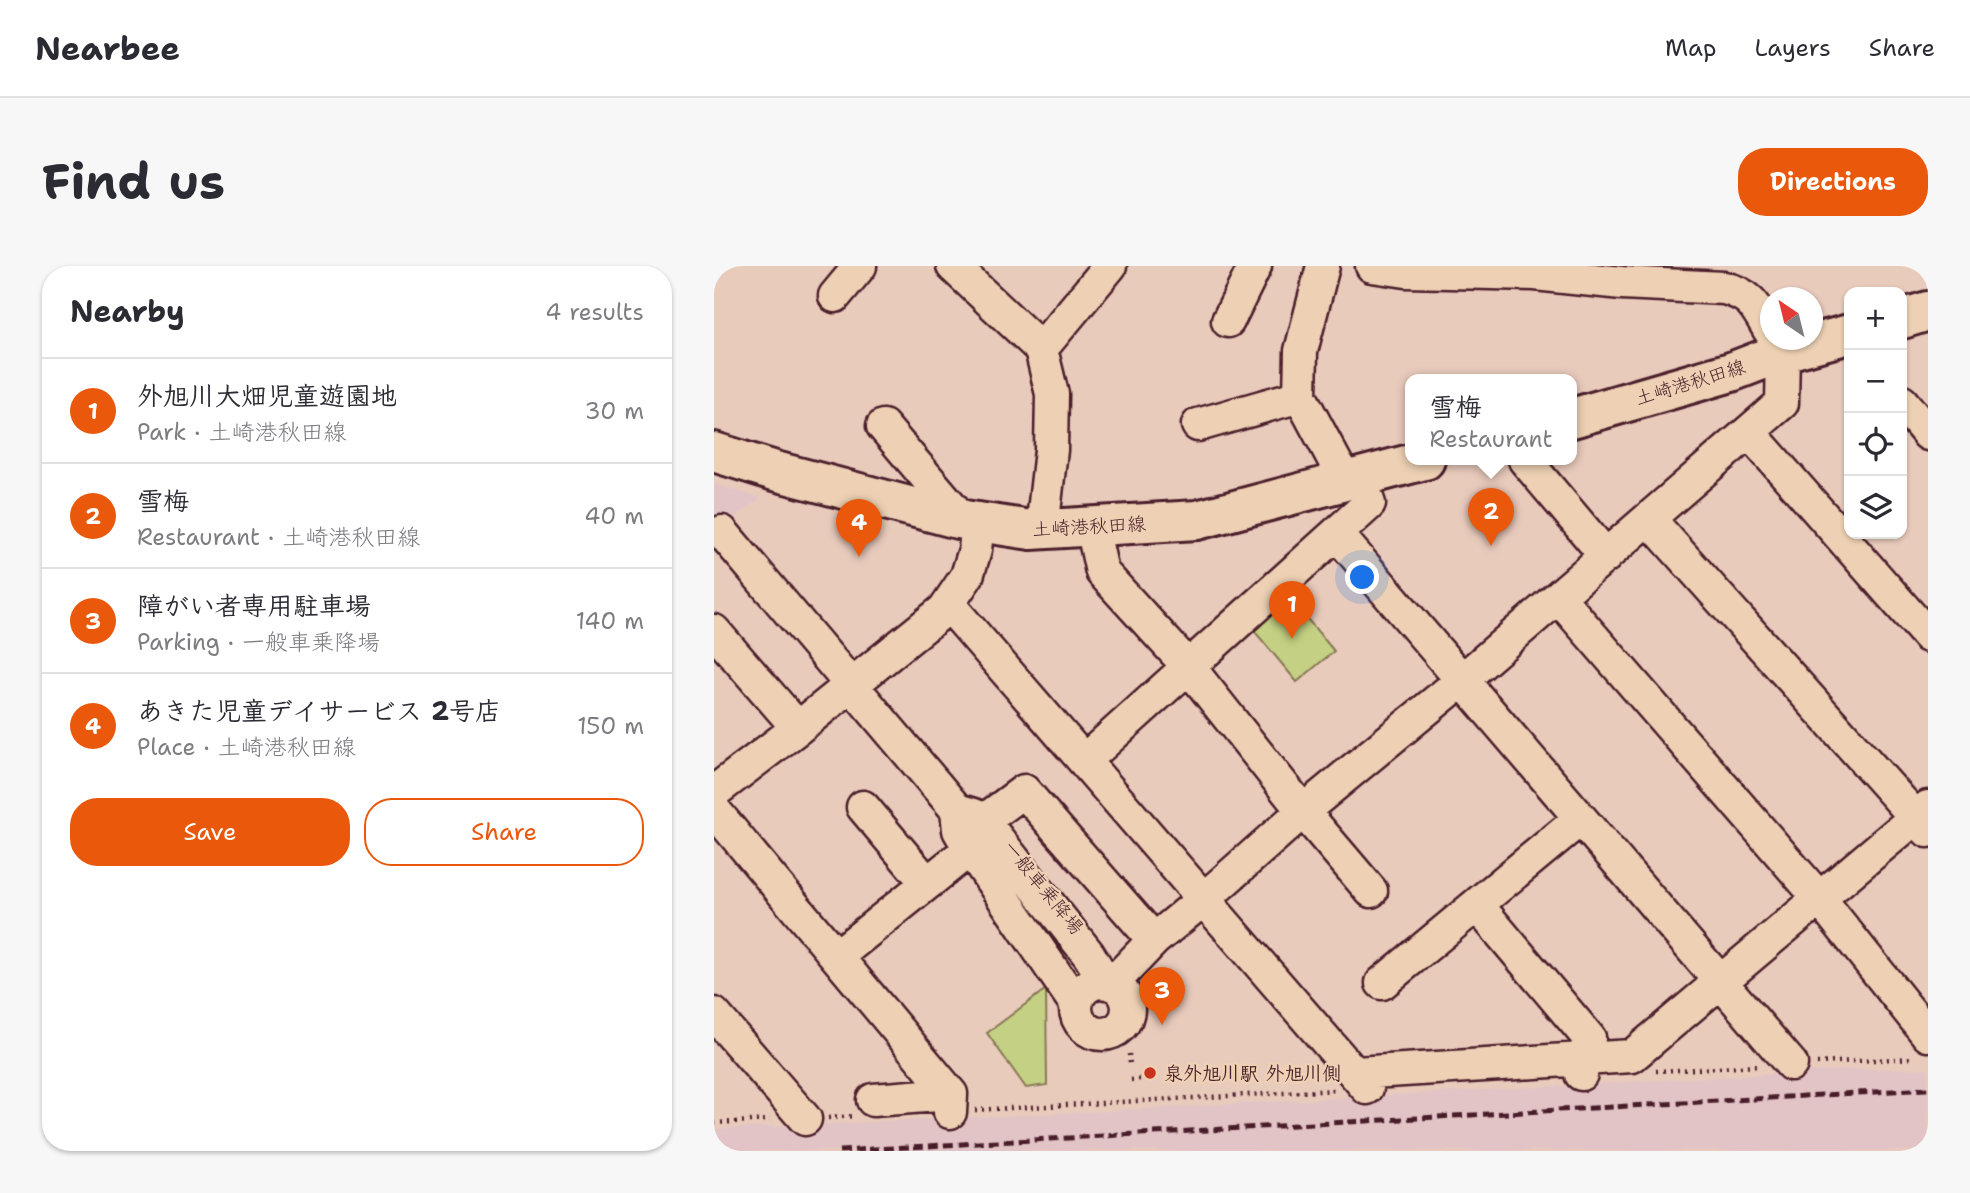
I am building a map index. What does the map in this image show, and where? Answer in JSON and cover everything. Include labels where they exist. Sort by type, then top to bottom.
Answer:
[{"type":"main road","points":[[1907,317],[1928,311]]},
{"type":"main road","name":"土崎港秋田線","points":[[1823,338],[1844,336]]},
{"type":"main road","name":"土崎港秋田線","points":[[1577,417],[1731,372],[1764,350]]},
{"type":"main road","name":"土崎港秋田線","points":[[714,452],[775,471],[970,521],[1031,530],[1197,520],[1408,465]]},
{"type":"street","points":[[835,296],[860,266]]},
{"type":"street","points":[[953,266],[1041,349],[1052,394],[1051,450],[1042,530]]},
{"type":"street","points":[[1041,349],[1110,266]]},
{"type":"street","points":[[1228,320],[1255,266]]},
{"type":"street","points":[[1084,760],[1369,504],[1300,396],[1301,351],[1323,266]]},
{"type":"street","points":[[1372,266],[1406,271],[1490,270],[1622,283],[1724,288],[1741,292],[1753,302],[1760,313]]},
{"type":"street","points":[[1076,1004],[1081,992],[1088,986],[1109,984],[1154,940],[1303,811],[1559,598],[1782,403],[1778,350]]},
{"type":"street","points":[[1198,425],[1300,396]]},
{"type":"street","points":[[1907,408],[1928,434]]},
{"type":"street","points":[[714,792],[798,728],[949,605],[967,576],[971,563],[970,521],[883,426]]},
{"type":"street","points":[[1749,432],[1928,636]]},
{"type":"street","points":[[1529,465],[1606,556]]},
{"type":"street","points":[[949,605],[1361,1081],[1583,1066],[1632,1056],[1819,898],[1924,818],[1649,519]]},
{"type":"street","points":[[1092,526],[1102,572],[1188,666],[1303,811],[1371,891]]},
{"type":"street","points":[[722,532],[850,685],[1089,955],[1109,984],[1124,995],[1128,1011],[1126,1018],[1115,1031],[1098,1034],[1089,1031],[1078,1018],[1076,1004],[974,827]]},
{"type":"street","points":[[1337,534],[1791,1064]]},
{"type":"street","points":[[1559,598],[1819,898],[1928,1035]]},
{"type":"street","points":[[714,631],[798,728]]},
{"type":"street","points":[[881,720],[872,699],[872,689],[886,657]]},
{"type":"street","points":[[836,956],[927,883],[974,827],[1024,791],[1154,940]]},
{"type":"street","points":[[863,807],[927,883]]},
{"type":"street","points":[[714,810],[836,956],[950,1103],[873,1100]]},
{"type":"street","points":[[1382,983],[1580,819]]},
{"type":"street","points":[[1476,905],[1589,1038],[1583,1066]]},
{"type":"street","points":[[720,1034],[805,1119]]},
{"type":"path","points":[[1129,1054],[1130,1064]]},
{"type":"path","points":[[1131,1080],[1150,1079]]},
{"type":"path","points":[[1029,1108],[1276,1095]]},
{"type":"shaded area","points":[[714,484],[761,498],[714,533]]},
{"type":"shaded area","points":[[1928,1068],[1928,1151],[714,1151],[714,1129],[1107,1111],[1859,1069]]},
{"type":"green space","points":[[1288,596],[1334,651],[1297,682],[1251,627]]},
{"type":"green space","points":[[1046,989],[1047,1085],[1026,1088],[987,1033]]},
{"type":"railway","points":[[839,1151],[1928,1089]]},
{"type":"place","name":"雪梅","points":[[1491,546]]},
{"type":"place","name":"あきた児童デイサービス 2号店","points":[[859,557]]},
{"type":"place","name":"外旭川大畑児童遊園地","points":[[1292,639]]},
{"type":"place","name":"障がい者専用駐車場","points":[[1162,1025]]},
{"type":"place","name":"泉外旭川駅 外旭川側","points":[[1150,1073]]}]
